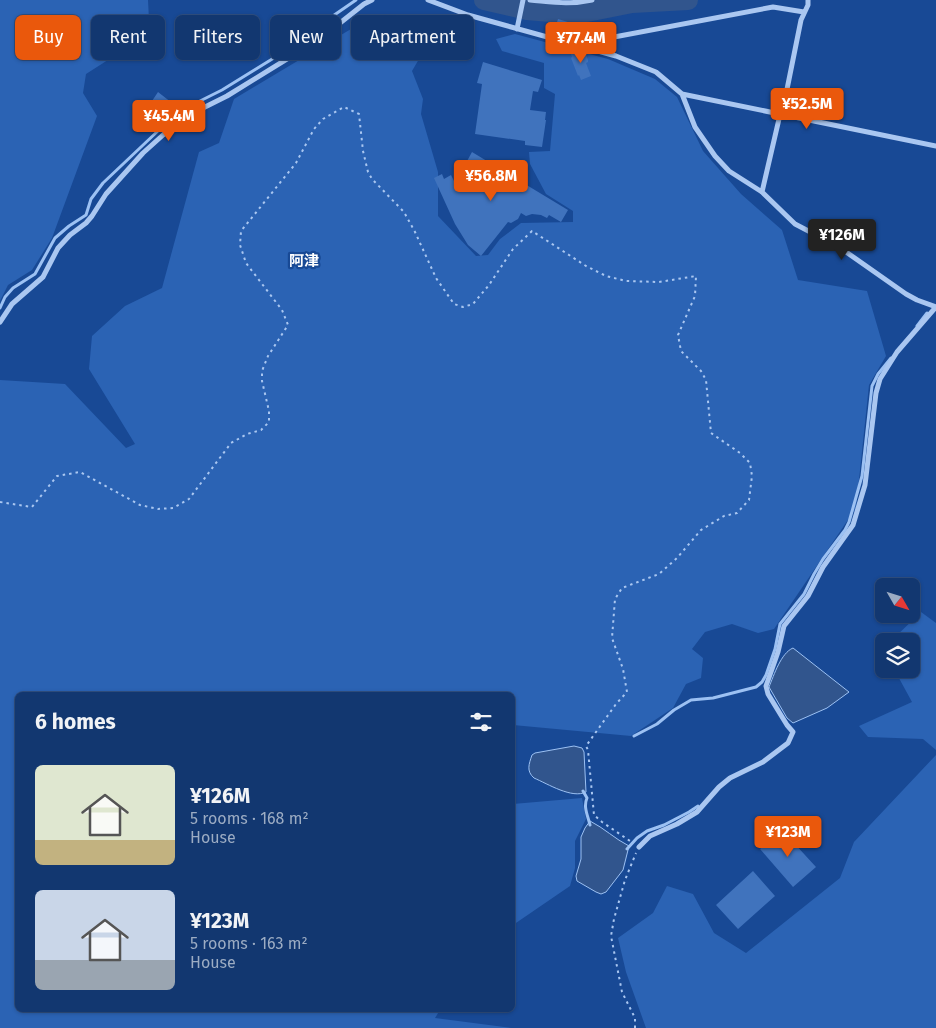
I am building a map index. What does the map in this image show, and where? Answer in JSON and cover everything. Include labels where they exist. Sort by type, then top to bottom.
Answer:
[{"type":"street","points":[[0,322],[12,304],[43,277],[58,248],[70,235],[86,223],[106,194],[162,135],[185,116],[226,96],[321,38],[364,4],[372,0]]},
{"type":"street","points":[[428,0],[468,15],[616,56],[656,72],[682,94],[696,127],[715,156],[729,171],[762,192],[795,224],[839,247],[906,294],[936,307],[897,352],[880,379],[876,393],[864,485],[853,525],[823,567],[808,596],[784,626],[778,652],[766,686],[768,694],[793,732],[788,743],[763,762],[730,778],[719,787],[697,812],[677,824],[650,836],[639,847]]},
{"type":"street","points":[[530,0],[576,3],[592,0]]},
{"type":"street","points":[[517,29],[522,2]]},
{"type":"street","points":[[762,192],[779,119],[782,114],[801,20],[808,2]]},
{"type":"street","points":[[574,45],[773,8],[804,12]]},
{"type":"street","points":[[682,94],[936,146]]},
{"type":"path","points":[[0,502],[32,507],[57,476],[80,472],[140,504],[158,509],[173,508],[189,499],[231,443],[246,434],[261,430],[269,422],[262,371],[268,356],[288,325],[282,310],[246,263],[240,245],[241,231],[296,163],[314,129],[323,119],[344,107],[359,114],[363,151],[368,172],[372,179],[404,212],[436,278],[454,304],[463,308],[473,304],[514,249],[532,231],[586,266],[606,276],[626,281],[659,282],[696,276],[695,296],[678,335],[681,351],[701,371],[706,380],[712,434],[740,453],[750,463],[752,476],[749,500],[737,512],[724,516],[701,530],[677,558],[658,574],[622,588],[615,599],[612,638],[624,670],[627,692],[616,704],[586,746],[588,750],[594,815],[632,842]]},
{"type":"path","points":[[635,1028],[635,1018],[622,992],[611,936],[625,880],[639,847]]},
{"type":"shaded area","points":[[0,0],[148,0],[149,15],[91,15],[91,60],[108,60],[86,74],[83,93],[97,116],[52,238],[32,270],[8,285],[0,301]]},
{"type":"shaded area","points":[[351,29],[351,60],[418,60],[412,71],[423,99],[421,114],[438,172],[438,216],[476,256],[488,255],[500,239],[521,223],[573,222],[573,211],[546,194],[530,164],[529,152],[550,151],[555,94],[544,88],[544,63],[502,51],[496,39],[515,34],[608,59],[655,79],[677,97],[703,151],[741,194],[782,230],[798,280],[867,291],[886,356],[869,385],[856,508],[774,629],[758,633],[732,624],[705,632],[692,649],[703,658],[701,678],[686,684],[673,708],[631,736],[515,725],[515,692],[15,692],[15,1012],[439,1012],[435,1018],[511,1028],[0,1028],[0,380],[65,384],[126,448],[135,444],[89,369],[92,336],[125,306],[162,288],[199,152],[219,143],[234,99],[299,60],[341,60],[341,35]]},
{"type":"shaded area","points":[[920,613],[936,623],[936,750],[923,739],[868,737],[859,726],[912,702],[899,678],[920,678],[920,633],[899,633],[910,623],[920,623]]},
{"type":"shaded area","points":[[793,648],[849,692],[827,708],[793,723],[787,718],[769,687],[781,659]]},
{"type":"shaded area","points":[[574,746],[582,748],[584,752],[586,792],[574,794],[567,792],[531,775],[529,767],[532,755]]},
{"type":"shaded area","points":[[936,755],[936,1028],[646,1028],[626,972],[618,938],[653,913],[667,886],[693,894],[714,933],[746,953],[840,878],[854,842]]},
{"type":"shaded area","points":[[582,798],[586,819],[575,841],[575,868],[570,886],[515,924],[515,804]]},
{"type":"shaded area","points":[[590,821],[629,846],[623,870],[606,892],[601,894],[577,881],[576,876],[581,859],[581,837]]},
{"type":"building","points":[[558,19],[571,23],[568,35],[554,32]]},
{"type":"building","points":[[580,50],[585,52],[588,60],[586,63],[591,76],[581,80],[571,58],[571,54]]},
{"type":"building","points":[[483,62],[542,80],[538,92],[533,91],[530,110],[546,112],[542,147],[525,145],[525,141],[475,134],[482,84],[477,83]]},
{"type":"building","points":[[158,92],[176,106],[164,121],[161,119],[159,122],[148,115],[152,110],[148,107]]},
{"type":"building","points":[[472,152],[568,210],[561,222],[549,215],[547,218],[532,214],[526,216],[521,213],[518,219],[511,223],[508,222],[481,256],[468,245],[455,224],[434,178],[442,174],[444,179],[451,175],[455,183]]},
{"type":"building","points":[[782,830],[816,867],[793,887],[760,849]]},
{"type":"building","points":[[753,871],[775,896],[738,929],[716,905]]},
{"type":"waterway","points":[[0,308],[5,297],[13,288],[35,274],[55,238],[86,215],[91,199],[103,183],[160,129],[182,110],[222,90],[303,40],[327,20],[356,0]]},
{"type":"waterway","points":[[484,0],[527,10],[562,13],[582,13],[632,3],[688,0]]},
{"type":"waterway","points":[[917,326],[927,313]]},
{"type":"waterway","points":[[634,736],[657,724],[674,710],[691,700],[713,698],[756,687],[762,682],[775,649],[780,624],[804,594],[823,559],[849,522],[862,476],[872,386],[878,374],[891,358]]},
{"type":"waterway","points":[[583,791],[587,798],[586,808],[590,825]]},
{"type":"waterway","points":[[627,849],[647,831],[664,825],[698,806]]},
{"type":"district","name":"阿津","points":[[304,261]]}]
